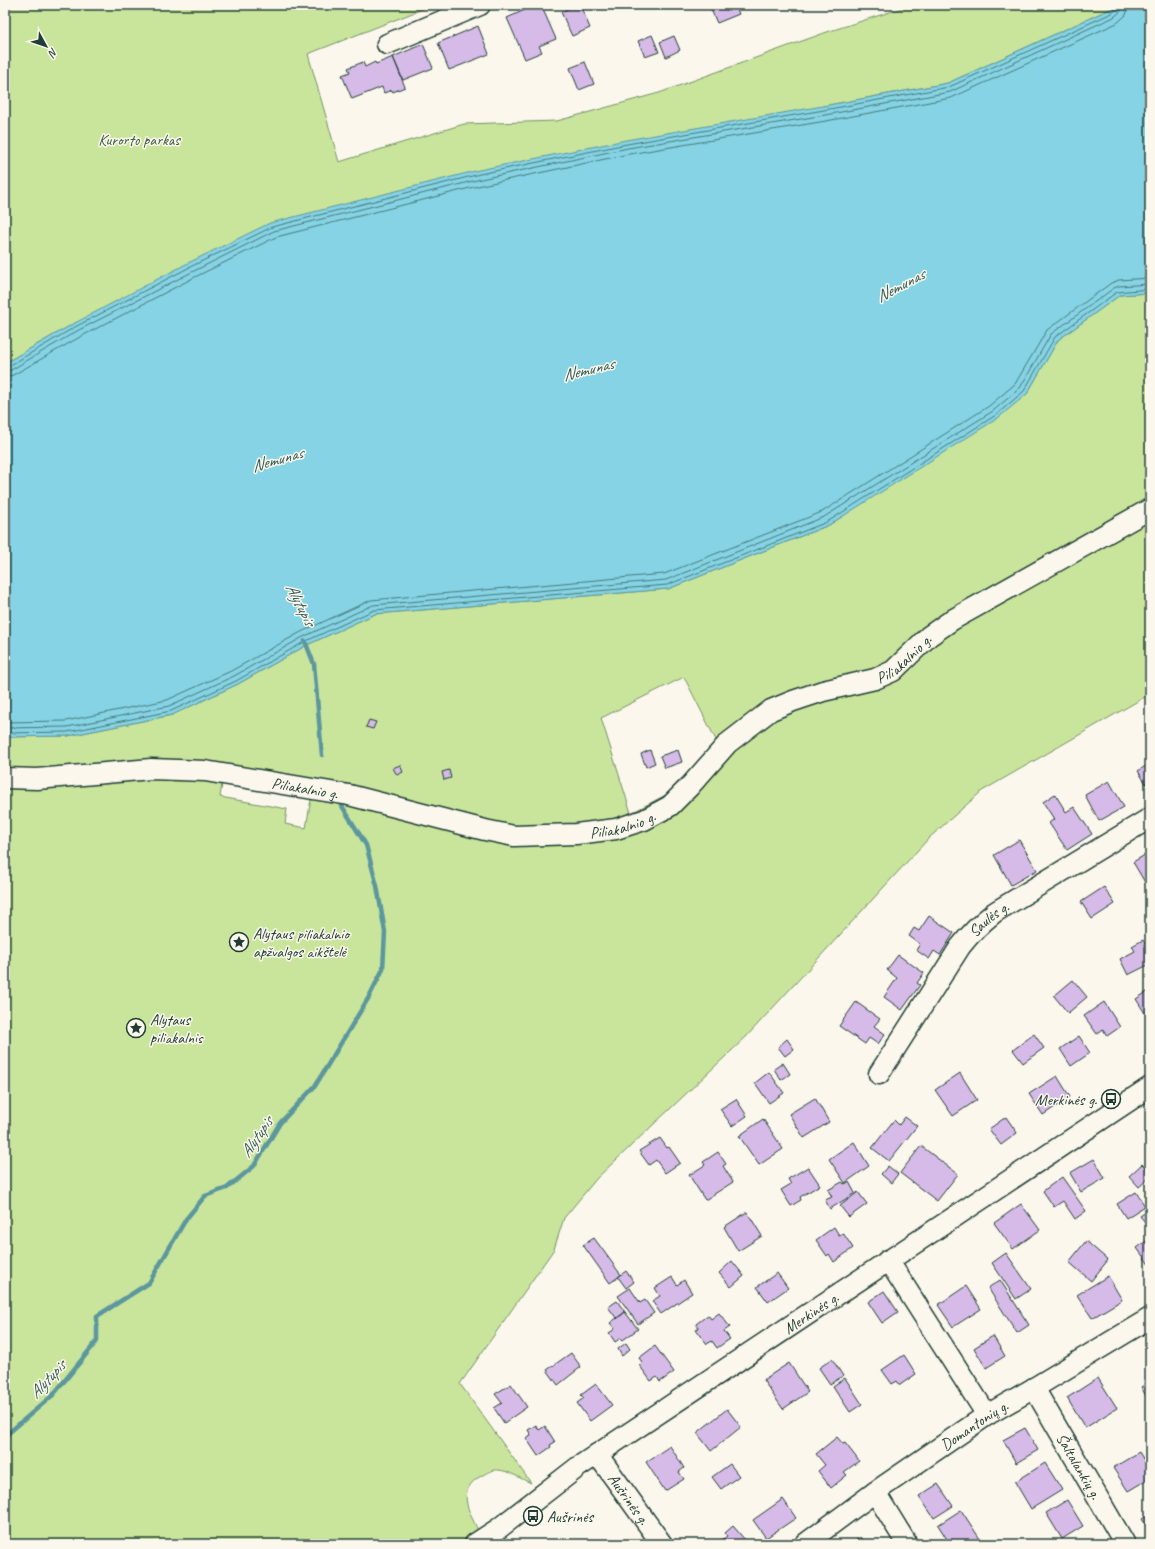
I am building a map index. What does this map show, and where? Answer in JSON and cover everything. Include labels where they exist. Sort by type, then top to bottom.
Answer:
[{"type":"street","points":[[387,44],[480,5]]},
{"type":"street","name":"Piliakalnio g.","points":[[5,778],[37,779],[151,769],[205,771],[349,795],[514,836],[576,834],[616,829],[644,820],[670,806],[728,743],[771,710],[823,691],[875,679],[893,671],[929,636],[952,620],[1150,509]]},
{"type":"street","name":"Saulės g.","points":[[879,1074],[960,948],[970,934],[981,923],[995,912],[1150,818]]},
{"type":"street","name":"Merkinės g.","points":[[475,1544],[597,1454],[1150,1087]]},
{"type":"street","points":[[888,1260],[987,1415]]},
{"type":"street","name":"Domantonių g.","points":[[805,1544],[875,1492],[987,1415],[1150,1318]]},
{"type":"street","name":"Šaltalankių g.","points":[[1034,1388],[1125,1544]]},
{"type":"street","name":"Aušrinės g.","points":[[597,1454],[662,1544]]},
{"type":"street","points":[[875,1492],[907,1544]]},
{"type":"green space","name":"Kurorto parkas","points":[[5,5],[433,5],[308,54],[339,162],[464,124],[557,121],[659,93],[827,32],[912,5],[1116,5],[948,83],[823,106],[73,324],[5,363]]},
{"type":"green space","points":[[1150,293],[1150,694],[982,791],[929,838],[746,1037],[597,1178],[564,1218],[554,1249],[460,1384],[531,1483],[507,1472],[496,1470],[481,1476],[473,1482],[466,1494],[466,1501],[478,1530],[461,1544],[5,1544],[5,737],[68,736],[172,715],[238,684],[307,645],[375,614],[668,589],[829,525],[1027,394],[1058,340],[1120,295]],"holes":[[[684,677],[717,742],[677,789],[631,813],[601,718]],[[222,784],[311,799],[306,828],[285,824],[287,809],[220,797]]]},
{"type":"water","name":"Nemunas","points":[[1116,5],[1150,5],[1150,293],[1120,295],[1058,340],[1027,394],[998,418],[829,525],[668,589],[375,614],[307,645],[238,684],[172,715],[68,736],[5,737],[5,363],[73,324],[188,263],[270,223],[479,170],[626,140],[948,83]]},
{"type":"building","points":[[536,5],[541,5],[556,39],[539,46],[542,52],[525,59],[507,18]]},
{"type":"building","points":[[575,5],[580,5],[590,28],[572,36],[561,12]]},
{"type":"building","points":[[709,5],[735,5],[739,14],[717,23]]},
{"type":"building","points":[[478,26],[489,54],[449,70],[438,43]]},
{"type":"building","points":[[652,35],[659,52],[645,57],[638,41]]},
{"type":"building","points":[[674,36],[680,50],[666,57],[660,42]]},
{"type":"building","points":[[423,44],[433,68],[403,80],[393,57]]},
{"type":"building","points":[[393,57],[405,87],[393,92],[392,90],[384,93],[382,87],[352,99],[342,75],[350,72],[348,68],[363,62],[365,67],[375,62],[376,64]]},
{"type":"building","points":[[585,62],[594,84],[579,90],[570,68]]},
{"type":"building","points":[[369,720],[376,722],[373,729],[366,727]]},
{"type":"building","points":[[650,750],[655,763],[646,767],[641,754]]},
{"type":"building","points":[[678,750],[682,762],[665,768],[660,756]]},
{"type":"building","points":[[1150,763],[1150,790],[1138,771]]},
{"type":"building","points":[[400,765],[403,772],[397,775],[393,768]]},
{"type":"building","points":[[449,770],[451,778],[444,780],[442,772]]},
{"type":"building","points":[[1109,781],[1124,807],[1099,821],[1085,795]]},
{"type":"building","points":[[1055,794],[1066,812],[1074,807],[1092,834],[1067,850],[1049,823],[1054,819],[1043,802]]},
{"type":"building","points":[[1019,840],[1037,870],[1011,885],[994,855]]},
{"type":"building","points":[[1150,852],[1150,891],[1133,862]]},
{"type":"building","points":[[1104,887],[1115,904],[1092,919],[1081,902]]},
{"type":"building","points":[[929,916],[954,933],[940,955],[934,951],[929,959],[916,950],[920,944],[909,936],[914,928],[919,931]]},
{"type":"building","points":[[1143,940],[1150,953],[1150,964],[1128,975],[1120,959],[1135,951],[1132,946]]},
{"type":"building","points":[[898,955],[924,973],[917,983],[920,985],[902,1010],[884,997],[897,978],[887,970]]},
{"type":"building","points":[[1073,980],[1087,997],[1068,1013],[1054,996]]},
{"type":"building","points":[[1150,990],[1150,1021],[1136,999]]},
{"type":"building","points":[[856,1002],[880,1019],[874,1026],[885,1034],[878,1044],[869,1038],[865,1044],[839,1026]]},
{"type":"building","points":[[1104,1002],[1120,1027],[1107,1036],[1103,1029],[1097,1034],[1084,1016]]},
{"type":"building","points":[[1034,1034],[1044,1048],[1023,1063],[1013,1050]]},
{"type":"building","points":[[1079,1036],[1090,1053],[1071,1066],[1060,1049]]},
{"type":"building","points":[[787,1039],[794,1049],[785,1056],[778,1047]]},
{"type":"building","points":[[783,1063],[790,1074],[781,1080],[774,1069]]},
{"type":"building","points":[[769,1072],[784,1093],[769,1103],[755,1083]]},
{"type":"building","points":[[960,1073],[977,1100],[953,1116],[935,1090]]},
{"type":"building","points":[[1057,1076],[1070,1097],[1043,1115],[1029,1094]]},
{"type":"building","points":[[815,1098],[829,1122],[804,1138],[789,1114]]},
{"type":"building","points":[[736,1099],[747,1116],[732,1126],[720,1109]]},
{"type":"building","points":[[905,1117],[917,1126],[889,1161],[872,1148],[894,1120],[899,1125]]},
{"type":"building","points":[[1006,1117],[1017,1133],[1001,1145],[989,1129]]},
{"type":"building","points":[[763,1119],[783,1149],[759,1165],[739,1136]]},
{"type":"building","points":[[660,1138],[667,1148],[669,1147],[680,1163],[665,1173],[656,1160],[649,1165],[639,1151]]},
{"type":"building","points":[[854,1142],[869,1166],[845,1183],[829,1159]]},
{"type":"building","points":[[921,1146],[958,1174],[937,1201],[900,1173]]},
{"type":"building","points":[[718,1152],[726,1164],[723,1166],[733,1182],[705,1200],[689,1175],[705,1165],[703,1162]]},
{"type":"building","points":[[1094,1159],[1105,1178],[1081,1192],[1070,1173]]},
{"type":"building","points":[[1142,1164],[1150,1173],[1150,1177],[1139,1187],[1129,1176]]},
{"type":"building","points":[[888,1166],[898,1174],[891,1183],[881,1174]]},
{"type":"building","points":[[808,1167],[820,1185],[800,1197],[801,1200],[791,1206],[781,1190],[791,1184],[788,1179]]},
{"type":"building","points":[[1062,1177],[1086,1211],[1075,1219],[1063,1201],[1054,1207],[1043,1191]]},
{"type":"building","points":[[842,1182],[844,1184],[849,1182],[855,1193],[830,1209],[825,1200],[832,1197],[828,1190]]},
{"type":"building","points":[[858,1192],[867,1204],[849,1217],[840,1206]]},
{"type":"building","points":[[1136,1192],[1145,1206],[1126,1218],[1117,1204]]},
{"type":"building","points":[[1021,1204],[1040,1230],[1013,1249],[994,1223]]},
{"type":"building","points":[[1150,1209],[1150,1226],[1149,1227],[1140,1216]]},
{"type":"building","points":[[747,1212],[762,1236],[738,1251],[724,1227]]},
{"type":"building","points":[[834,1227],[839,1235],[843,1233],[853,1248],[834,1262],[829,1254],[827,1256],[816,1240]]},
{"type":"building","points":[[594,1238],[621,1275],[610,1283],[583,1245]]},
{"type":"building","points":[[1150,1238],[1150,1266],[1137,1248]]},
{"type":"building","points":[[1086,1241],[1108,1260],[1091,1281],[1069,1262]]},
{"type":"building","points":[[1006,1253],[1031,1289],[1016,1299],[992,1263]]},
{"type":"building","points":[[732,1261],[744,1276],[731,1287],[719,1273]]},
{"type":"building","points":[[626,1271],[634,1282],[626,1288],[618,1277]]},
{"type":"building","points":[[777,1273],[788,1288],[768,1302],[757,1287]]},
{"type":"building","points":[[1108,1276],[1122,1300],[1092,1318],[1077,1295]]},
{"type":"building","points":[[672,1277],[677,1285],[684,1280],[692,1293],[661,1314],[652,1301],[660,1296],[655,1288]]},
{"type":"building","points":[[1000,1280],[1029,1325],[1017,1333],[988,1288]]},
{"type":"building","points":[[966,1286],[981,1309],[953,1327],[938,1305]]},
{"type":"building","points":[[630,1288],[640,1303],[645,1300],[654,1313],[638,1324],[618,1296]]},
{"type":"building","points":[[884,1291],[898,1312],[882,1323],[868,1302]]},
{"type":"building","points":[[617,1301],[625,1312],[617,1319],[608,1307]]},
{"type":"building","points":[[625,1312],[638,1329],[623,1340],[621,1338],[615,1342],[609,1333],[615,1329],[610,1323]]},
{"type":"building","points":[[719,1313],[730,1327],[724,1331],[730,1339],[717,1348],[712,1341],[707,1344],[696,1329],[699,1328],[696,1324],[708,1315],[711,1319]]},
{"type":"building","points":[[993,1336],[1005,1356],[986,1368],[974,1348]]},
{"type":"building","points":[[626,1343],[630,1349],[622,1356],[618,1349]]},
{"type":"building","points":[[655,1346],[674,1372],[660,1382],[657,1377],[651,1381],[639,1365],[642,1362],[639,1358]]},
{"type":"building","points":[[571,1353],[581,1367],[558,1385],[547,1370]]},
{"type":"building","points":[[904,1355],[916,1374],[900,1385],[897,1381],[892,1384],[882,1370]]},
{"type":"building","points":[[832,1359],[843,1376],[830,1384],[819,1368]]},
{"type":"building","points":[[789,1363],[808,1392],[783,1409],[763,1380]]},
{"type":"building","points":[[845,1378],[862,1404],[850,1412],[833,1386]]},
{"type":"building","points":[[1098,1378],[1117,1408],[1085,1428],[1067,1398]]},
{"type":"building","points":[[1150,1382],[1150,1403],[1141,1387]]},
{"type":"building","points":[[511,1384],[527,1407],[504,1423],[494,1408],[502,1403],[495,1394]]},
{"type":"building","points":[[596,1384],[612,1405],[590,1421],[577,1403],[584,1398],[581,1395]]},
{"type":"building","points":[[727,1409],[741,1427],[711,1451],[697,1433]]},
{"type":"building","points":[[536,1425],[539,1430],[545,1426],[555,1442],[550,1445],[551,1447],[538,1456],[526,1438],[531,1435],[528,1430]]},
{"type":"building","points":[[1025,1428],[1038,1450],[1016,1463],[1003,1440]]},
{"type":"building","points":[[837,1437],[843,1444],[845,1443],[859,1461],[844,1472],[847,1475],[831,1488],[818,1471],[825,1465],[816,1454]]},
{"type":"building","points":[[670,1446],[684,1468],[679,1472],[684,1479],[665,1491],[646,1462]]},
{"type":"building","points":[[1139,1452],[1150,1470],[1150,1478],[1128,1491],[1113,1468]]},
{"type":"building","points":[[1045,1463],[1062,1490],[1031,1509],[1015,1482]]},
{"type":"building","points":[[730,1464],[739,1476],[721,1489],[712,1477]]},
{"type":"building","points":[[938,1484],[953,1506],[934,1518],[919,1496]]},
{"type":"building","points":[[783,1499],[796,1518],[766,1538],[753,1520]]},
{"type":"building","points":[[1067,1500],[1083,1526],[1062,1539],[1046,1513]]},
{"type":"building","points":[[961,1510],[980,1539],[972,1544],[950,1544],[938,1525]]},
{"type":"building","points":[[1150,1514],[1150,1532],[1142,1519]]},
{"type":"building","points":[[733,1526],[746,1541],[742,1544],[717,1544],[727,1536],[725,1533]]},
{"type":"building","points":[[860,1537],[866,1544],[852,1544]]},
{"type":"waterway","name":"Alytupis","points":[[305,641],[314,664],[322,755]]},
{"type":"waterway","name":"Alytupis","points":[[5,1436],[53,1395],[97,1341],[97,1316],[149,1283],[186,1219],[205,1196],[227,1188],[254,1166],[280,1123],[315,1086],[369,997],[383,969],[385,932],[377,886],[366,845],[342,806]]},
{"type":"place","name":"Alytaus piliakalnio apžvalgos aikštelė","points":[[239,942]]},
{"type":"place","name":"Alytaus piliakalnis","points":[[136,1028]]},
{"type":"place","name":"Merkinės g.","points":[[1111,1099]]},
{"type":"place","name":"Aušrinės","points":[[533,1516]]}]
